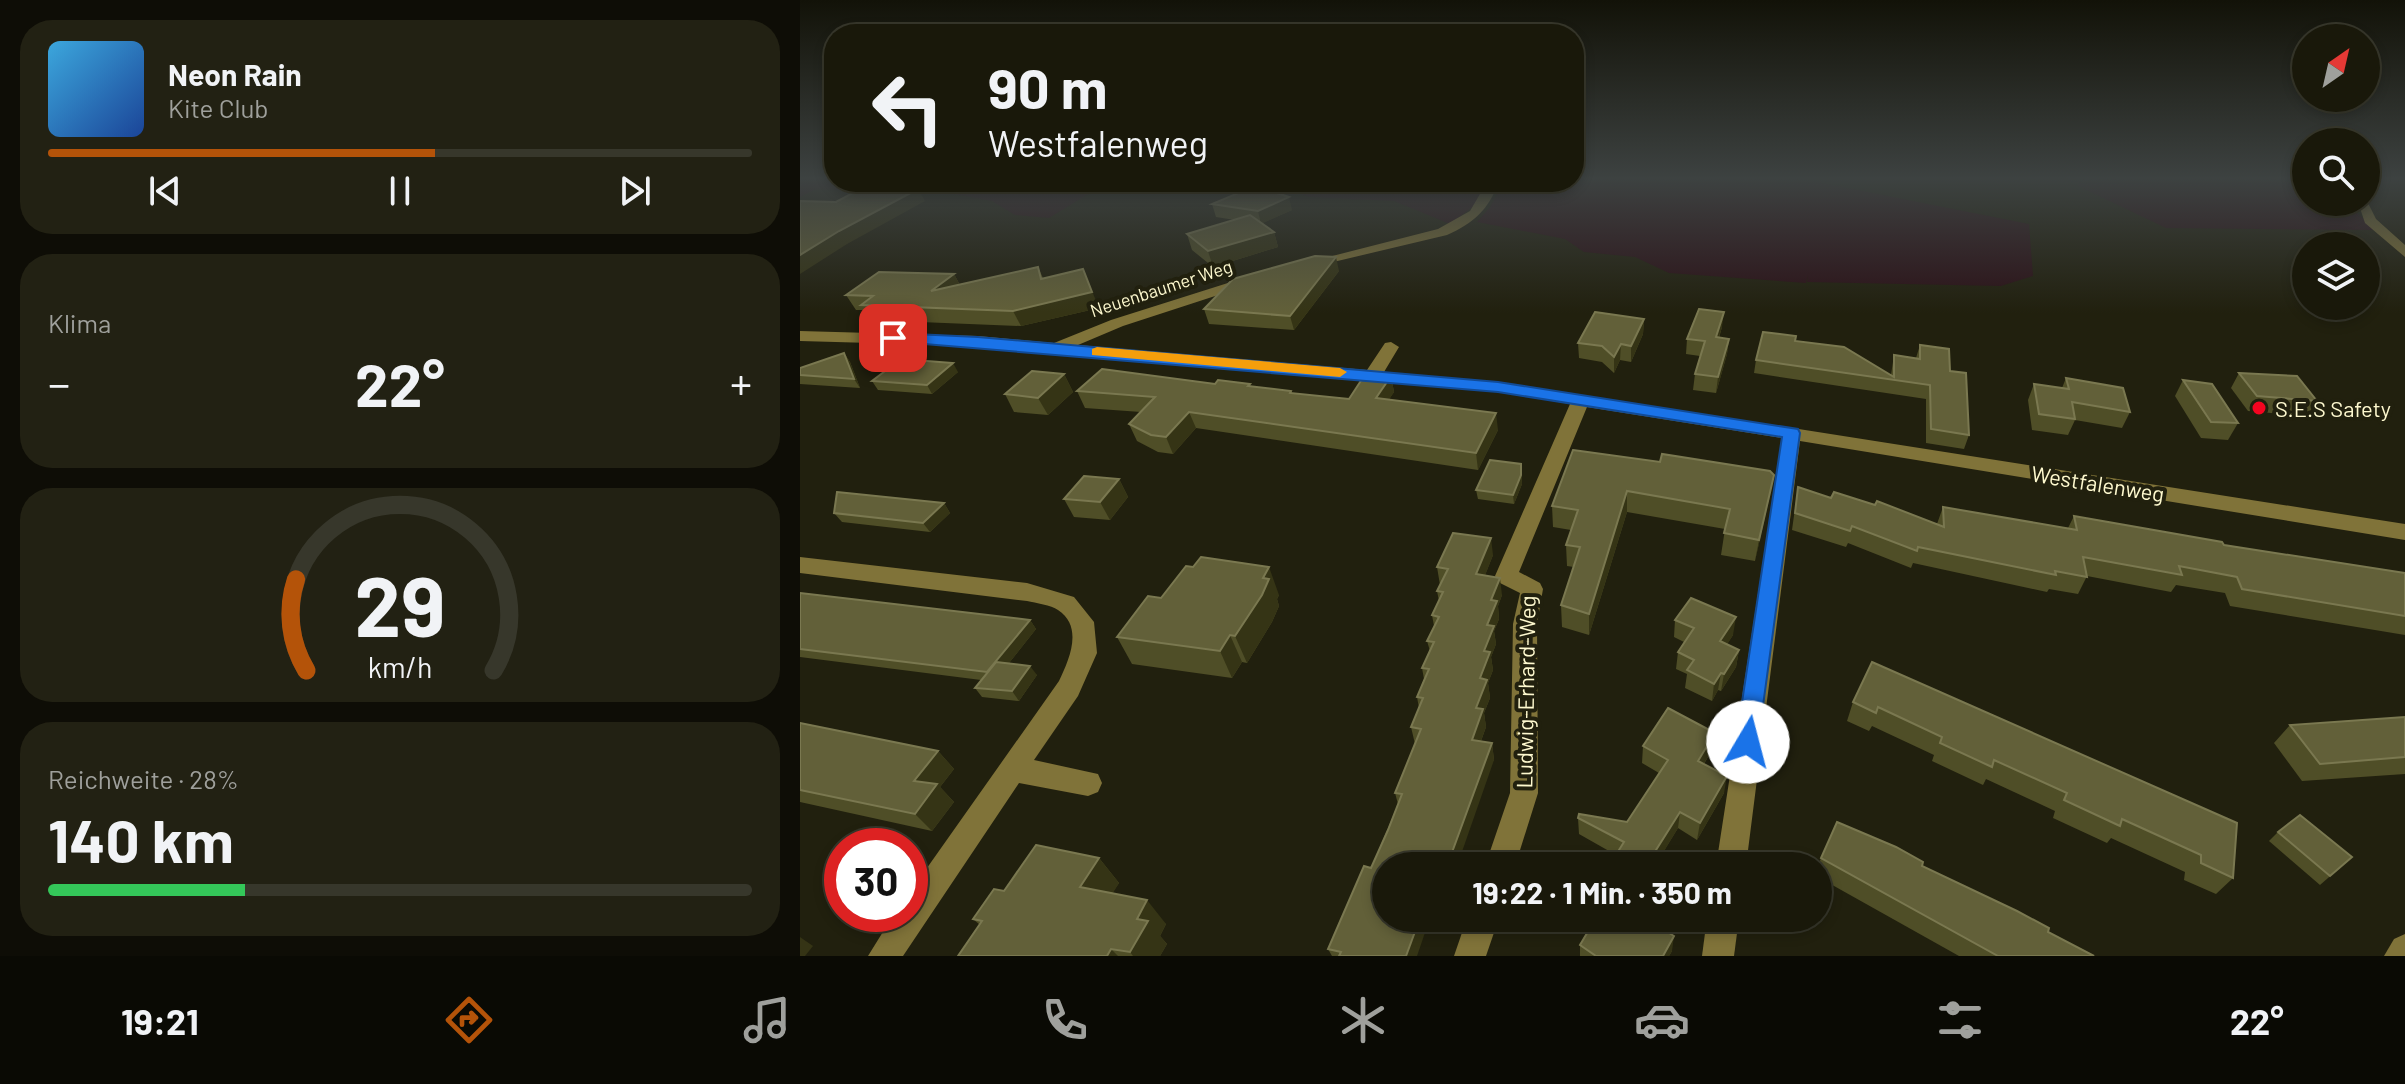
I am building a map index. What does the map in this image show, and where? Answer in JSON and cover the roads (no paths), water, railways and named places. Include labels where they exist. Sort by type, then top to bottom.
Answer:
[{"type":"street","points":[[1286,269],[1461,224]]},
{"type":"street","points":[[2374,224],[2405,253]]},
{"type":"street","name":"Neuenbaumer Weg","points":[[1054,348],[1117,323],[1259,277]]},
{"type":"street","name":"Westfalenweg","points":[[800,336],[921,338],[1054,348],[1373,375],[1581,400],[2405,532]]},
{"type":"street","points":[[1373,375],[1391,347]]},
{"type":"street","name":"Ludwig-Erhard-Weg","points":[[1505,852],[1524,793],[1525,624],[1532,589],[1506,576],[1581,400]]},
{"type":"street","points":[[1733,852],[1792,433]]},
{"type":"street","points":[[800,565],[1027,592],[1066,603],[1082,622],[1085,653],[1069,688],[884,956]]},
{"type":"street","points":[[1012,769],[1088,783]]},
{"type":"street","points":[[1470,956],[1478,932]]},
{"type":"street","points":[[1718,956],[1721,932]]},
{"type":"street","points":[[2400,956],[2405,950]]},
{"type":"place","name":"S.E.S Safety","points":[[2259,408]]}]
